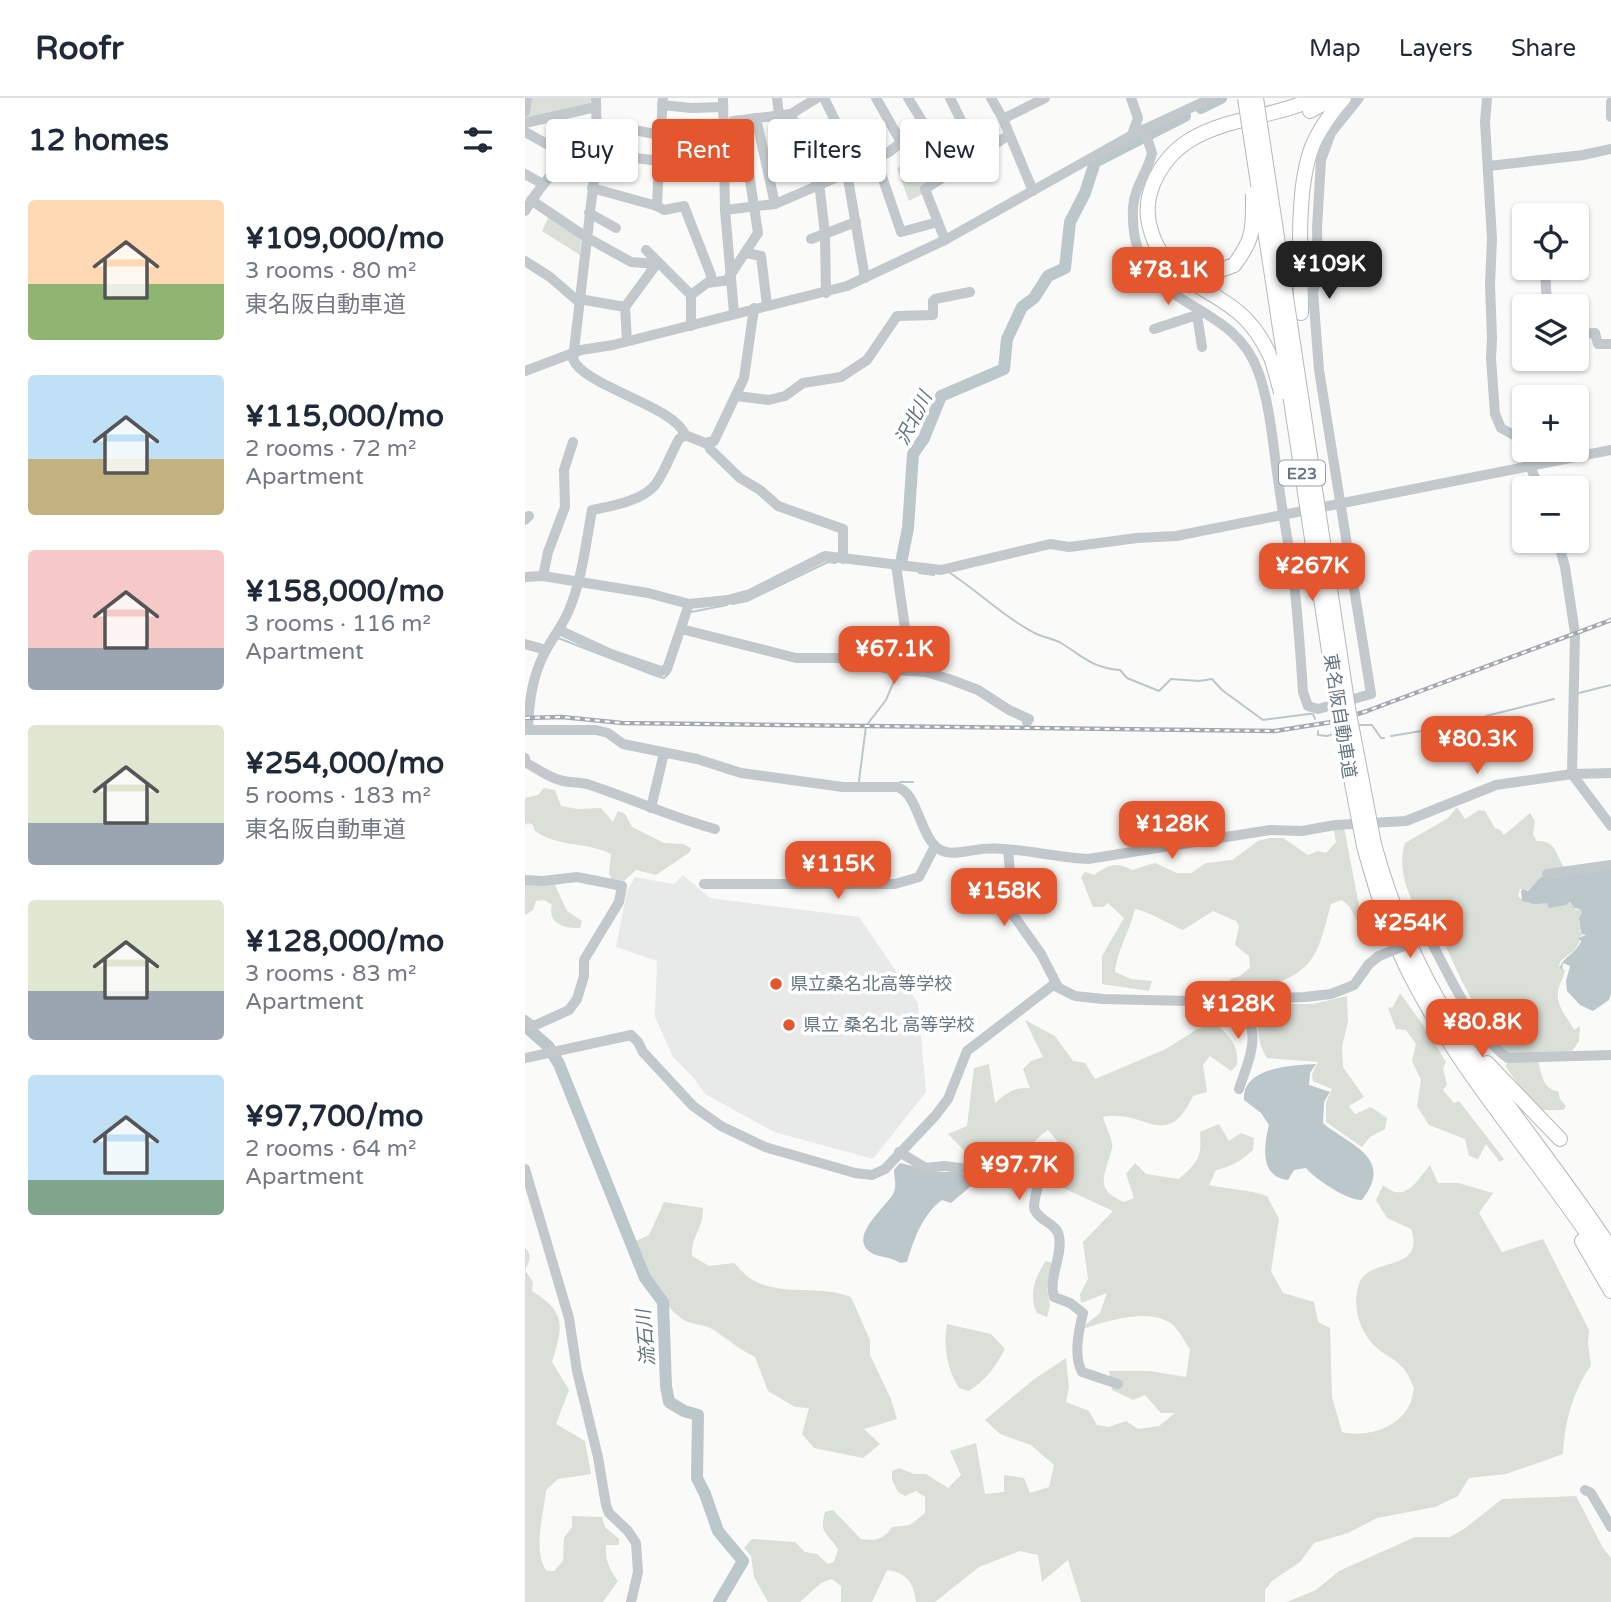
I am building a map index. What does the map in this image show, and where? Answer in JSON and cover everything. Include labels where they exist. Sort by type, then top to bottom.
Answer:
[{"type":"highway","points":[[1239,98],[1253,181],[1252,229],[1248,247],[1234,264],[1215,273],[1203,273],[1179,262],[1171,254],[1160,233],[1157,204],[1165,177],[1180,158],[1204,142],[1239,130],[1283,121],[1333,98]]},
{"type":"highway","name":"東名阪自動車道","points":[[1245,98],[1338,710],[1381,905],[1413,980],[1459,1057],[1611,1269]]},
{"type":"highway","name":"東名阪自動車道","points":[[1256,98],[1369,845],[1424,974],[1475,1058],[1611,1250]]},
{"type":"highway","points":[[1314,544],[1308,528],[1272,360],[1258,334],[1239,312],[1168,265],[1156,246],[1150,229],[1149,199],[1159,170],[1187,141],[1220,127],[1291,109],[1316,98]]},
{"type":"highway","points":[[1320,512],[1321,485],[1303,349],[1301,227],[1305,177],[1311,148],[1326,120],[1344,98]]},
{"type":"highway","points":[[1424,974],[1448,1013],[1482,1058],[1560,1139]]},
{"type":"highway","points":[[1533,1157],[1611,1291]]},
{"type":"street","points":[[525,112],[527,98]]},
{"type":"street","points":[[776,98],[779,115]]},
{"type":"street","points":[[748,119],[791,114],[817,98]]},
{"type":"street","points":[[824,98],[834,119]]},
{"type":"street","points":[[876,98],[900,140]]},
{"type":"street","points":[[908,98],[921,119]]},
{"type":"street","points":[[950,98],[960,119]]},
{"type":"street","points":[[991,98],[1003,119],[1033,191]]},
{"type":"street","points":[[1003,119],[1031,101],[1045,98]]},
{"type":"street","points":[[1131,98],[1137,118],[1132,135]]},
{"type":"street","points":[[525,371],[572,354],[754,308],[826,293],[865,278],[946,240],[1132,135],[1145,134],[1212,98]]},
{"type":"street","points":[[1145,134],[1151,156],[1133,206],[1135,236],[1150,273],[1159,284],[1237,337],[1247,350],[1260,379],[1270,423],[1296,601],[1303,692],[1308,706],[1318,709],[1371,694],[1319,370],[1313,292],[1318,274],[1317,228],[1321,160],[1331,132],[1359,98]]},
{"type":"street","points":[[1487,98],[1485,122],[1492,239],[1491,358],[1495,414],[1501,428],[1519,438],[1533,476]]},
{"type":"street","points":[[661,119],[662,101],[723,103]]},
{"type":"street","points":[[525,123],[596,102]]},
{"type":"street","points":[[1611,102],[1611,117]]},
{"type":"street","points":[[791,114],[818,185],[825,234],[826,293]]},
{"type":"street","points":[[755,118],[775,204]]},
{"type":"street","points":[[525,132],[546,144]]},
{"type":"street","points":[[999,141],[1009,135]]},
{"type":"street","points":[[1489,166],[1611,149]]},
{"type":"street","points":[[525,174],[543,184]]},
{"type":"street","points":[[525,211],[546,181]]},
{"type":"street","points":[[593,182],[572,354],[575,365],[636,402],[670,417],[685,435],[708,444],[740,478],[760,490],[778,506],[843,529],[843,559]]},
{"type":"street","points":[[657,206],[658,182]]},
{"type":"street","points":[[725,182],[734,313]]},
{"type":"street","points":[[691,295],[701,286],[730,279],[758,233],[752,182]]},
{"type":"street","points":[[725,210],[775,204],[825,182]]},
{"type":"street","points":[[849,182],[865,278]]},
{"type":"street","points":[[884,182],[901,232],[938,222]]},
{"type":"street","points":[[936,182],[925,189],[946,240]]},
{"type":"street","points":[[592,188],[664,210],[684,206],[711,275],[711,282]]},
{"type":"street","points":[[531,200],[586,237],[631,262],[657,263]]},
{"type":"street","points":[[589,213],[615,228]]},
{"type":"street","points":[[811,239],[856,222]]},
{"type":"street","points":[[646,250],[691,295],[691,326]]},
{"type":"street","points":[[747,253],[761,256],[767,305]]},
{"type":"street","points":[[525,261],[579,301],[625,307]]},
{"type":"street","points":[[627,341],[625,307],[657,263]]},
{"type":"street","points":[[736,396],[778,399],[803,383],[841,377],[867,360],[897,316],[933,315],[935,299],[970,292]]},
{"type":"street","points":[[708,444],[717,435],[736,396],[748,362],[754,308]]},
{"type":"street","points":[[1154,329],[1200,314]]},
{"type":"street","points":[[1200,314],[1202,347]]},
{"type":"street","points":[[1589,333],[1595,333],[1598,344],[1611,344]]},
{"type":"street","points":[[1260,379],[1319,370]]},
{"type":"street","points":[[685,435],[679,439],[657,483],[649,490],[611,507],[593,510],[570,609],[546,650],[528,702],[527,730],[596,730],[608,733],[623,744],[697,759],[741,773],[843,786],[903,789],[912,798],[918,819],[935,846],[945,851],[959,853],[992,848],[1089,859],[1270,830],[1302,831],[1335,825],[1406,821],[1496,785],[1611,773]]},
{"type":"street","points":[[543,576],[548,552],[565,507],[564,470],[573,442]]},
{"type":"street","points":[[525,577],[543,576],[648,593],[689,604],[728,600],[750,594],[825,556],[941,570],[1050,544],[1069,547],[1176,536],[1611,450]]},
{"type":"street","points":[[1562,553],[1575,633],[1572,775],[1611,826]]},
{"type":"street","points":[[895,670],[905,628],[896,565]]},
{"type":"street","points":[[559,630],[611,654],[661,671],[667,669],[689,604]]},
{"type":"street","points":[[681,629],[796,658],[838,658],[949,678],[991,697],[1009,710],[1029,719],[1027,722]]},
{"type":"street","points":[[525,644],[546,650]]},
{"type":"street","points":[[651,808],[664,753]]},
{"type":"street","points":[[525,758],[526,763],[557,780],[585,784],[682,820],[715,829]]},
{"type":"street","points":[[705,884],[895,884],[919,877],[935,846]]},
{"type":"street","points":[[1008,850],[1014,916],[1041,954],[1057,985],[1075,996],[1305,997],[1331,994],[1354,985],[1369,964],[1379,956],[1428,936],[1463,1000],[1495,1050],[1508,1058],[1611,1055]]},
{"type":"street","points":[[1547,874],[1611,864]]},
{"type":"street","points":[[525,880],[577,877],[622,886],[619,902],[584,960],[584,976],[577,999],[569,1010],[536,1025],[525,1020]]},
{"type":"street","points":[[525,1058],[631,1035],[643,1052],[702,1114],[721,1126],[765,1147],[865,1175],[878,1174],[916,1137],[948,1099],[967,1051],[1048,988],[1057,985]]},
{"type":"street","points":[[1229,996],[1240,1005],[1249,1022],[1253,1038],[1249,1064],[1239,1089]]},
{"type":"street","points":[[899,1152],[926,1168],[944,1166],[1027,1176],[1038,1184],[1034,1208],[1059,1234],[1051,1289],[1054,1297],[1070,1303],[1083,1313],[1079,1332],[1078,1365],[1081,1372],[1118,1384]]},
{"type":"street","points":[[525,1169],[569,1318],[577,1371],[598,1457],[606,1505],[609,1513],[636,1543],[639,1562],[631,1602]]},
{"type":"street","points":[[1585,1490],[1591,1493],[1611,1527]]},
{"type":"shaded area","points":[[530,98],[592,98],[589,106],[530,120],[527,117]]},
{"type":"shaded area","points":[[902,182],[936,182],[930,188],[909,201]]},
{"type":"shaded area","points":[[549,216],[581,237],[580,255],[542,231]]},
{"type":"shaded area","points":[[544,788],[555,790],[561,806],[578,809],[601,808],[613,822],[618,811],[625,814],[632,827],[664,843],[683,844],[691,848],[690,852],[656,875],[636,870],[624,881],[612,879],[609,874],[611,854],[554,840],[535,831],[533,825],[525,825],[525,798],[538,795]]},
{"type":"shaded area","points":[[1457,807],[1465,819],[1479,810],[1485,811],[1495,828],[1504,835],[1530,813],[1535,821],[1533,835],[1537,841],[1548,843],[1555,849],[1564,867],[1528,890],[1520,889],[1518,896],[1528,902],[1547,903],[1550,907],[1566,905],[1567,901],[1571,901],[1576,910],[1580,909],[1582,912],[1579,918],[1580,932],[1586,934],[1580,936],[1576,948],[1560,962],[1559,966],[1565,970],[1558,990],[1561,1007],[1574,1030],[1580,1026],[1579,1041],[1570,1054],[1536,1054],[1545,1083],[1558,1091],[1566,1106],[1563,1110],[1541,1110],[1520,1087],[1506,1067],[1506,1064],[1511,1062],[1473,1002],[1443,939],[1434,942],[1409,894],[1403,869],[1405,843],[1448,818]]},
{"type":"shaded area","points":[[1344,827],[1360,911],[1373,935],[1372,948],[1349,906],[1342,900],[1331,904],[1314,956],[1298,973],[1254,990],[1239,991],[1228,988],[1230,979],[1240,976],[1250,968],[1249,956],[1235,945],[1239,926],[1236,921],[1213,911],[1183,930],[1135,909],[1115,972],[1131,979],[1152,981],[1149,991],[1102,984],[1102,956],[1124,918],[1108,903],[1103,907],[1093,907],[1081,877],[1085,872],[1094,875],[1112,865],[1132,870],[1155,863],[1177,873],[1191,873],[1206,863],[1232,860],[1258,841],[1270,838],[1283,838],[1308,855],[1318,851],[1326,853],[1336,842],[1334,830]]},
{"type":"shaded area","points":[[1611,866],[1611,994],[1609,1000],[1593,1011],[1580,1005],[1567,991],[1566,981],[1570,966],[1563,963],[1562,970],[1560,967],[1564,960],[1579,945],[1581,941],[1578,938],[1586,935],[1581,933],[1579,918],[1582,912],[1574,908],[1570,901],[1566,905],[1549,908],[1547,903],[1522,901],[1521,891],[1528,891],[1541,877]]},
{"type":"shaded area","name":"県立 桑名北 高等学校","points":[[683,875],[710,898],[859,917],[918,1003],[926,1092],[873,1159],[774,1132],[705,1094],[673,1057],[655,1017],[657,961],[616,947],[627,891],[635,877],[674,884]]},
{"type":"shaded area","points":[[525,883],[554,883],[567,911],[582,921],[580,928],[558,924],[552,916],[552,905],[544,900],[536,901],[533,910],[525,915]]},
{"type":"shaded area","points":[[1400,993],[1446,1062],[1443,1068],[1447,1085],[1443,1090],[1454,1103],[1459,1101],[1504,1159],[1500,1162],[1486,1144],[1478,1159],[1469,1156],[1465,1139],[1429,1125],[1417,1106],[1421,1080],[1412,1061],[1416,1044],[1406,1030],[1396,1029],[1388,1008],[1393,1007]]},
{"type":"shaded area","points":[[1347,996],[1348,1021],[1342,1047],[1343,1067],[1364,1097],[1349,1106],[1355,1114],[1371,1107],[1387,1118],[1385,1129],[1370,1137],[1362,1147],[1326,1122],[1326,1102],[1332,1089],[1313,1081],[1312,1074],[1318,1062],[1267,1058],[1258,1030],[1260,1016],[1268,1004],[1313,1004]]},
{"type":"shaded area","points":[[1025,1020],[1055,1036],[1073,1061],[1085,1063],[1095,1079],[1166,1049],[1199,1028],[1216,1024],[1229,1037],[1237,1052],[1237,1065],[1231,1071],[1210,1056],[1203,1065],[1207,1092],[1193,1096],[1183,1113],[1173,1122],[1154,1125],[1131,1118],[1103,1117],[1112,1145],[1105,1173],[1105,1186],[1108,1192],[1124,1202],[1134,1198],[1126,1174],[1135,1163],[1146,1174],[1179,1179],[1197,1159],[1200,1132],[1219,1124],[1229,1141],[1241,1133],[1254,1138],[1253,1150],[1236,1163],[1216,1170],[1209,1185],[1267,1196],[1279,1219],[1271,1271],[1283,1293],[1314,1302],[1318,1322],[1330,1328],[1332,1397],[1342,1432],[1361,1434],[1390,1425],[1405,1412],[1414,1388],[1401,1366],[1366,1336],[1357,1310],[1357,1292],[1365,1275],[1404,1259],[1411,1252],[1413,1243],[1411,1229],[1387,1218],[1376,1200],[1383,1185],[1391,1190],[1404,1192],[1415,1184],[1430,1165],[1438,1183],[1458,1183],[1493,1193],[1479,1213],[1502,1252],[1543,1239],[1589,1330],[1591,1365],[1571,1408],[1563,1454],[1506,1474],[1469,1478],[1458,1496],[1435,1507],[1377,1518],[1348,1533],[1314,1543],[1300,1562],[1272,1581],[1265,1590],[1265,1602],[1081,1602],[1068,1560],[1042,1582],[1038,1555],[1020,1551],[979,1567],[935,1602],[916,1602],[908,1580],[899,1573],[887,1570],[872,1602],[841,1602],[841,1586],[832,1579],[821,1583],[800,1602],[768,1602],[754,1577],[751,1556],[744,1548],[752,1539],[795,1542],[805,1552],[817,1554],[828,1564],[834,1562],[838,1549],[825,1532],[825,1512],[833,1510],[861,1539],[871,1540],[879,1539],[892,1527],[910,1525],[925,1513],[925,1497],[916,1491],[905,1496],[898,1492],[892,1480],[892,1471],[899,1468],[914,1474],[926,1474],[948,1488],[961,1475],[950,1451],[976,1443],[985,1494],[1004,1492],[1004,1475],[1024,1478],[1030,1493],[1049,1487],[1054,1465],[1031,1445],[1000,1434],[985,1420],[1033,1380],[1066,1358],[1069,1387],[1066,1402],[1089,1411],[1097,1425],[1109,1427],[1126,1421],[1138,1429],[1159,1426],[1175,1413],[1161,1413],[1145,1395],[1133,1400],[1112,1390],[1109,1371],[1149,1371],[1186,1377],[1190,1349],[1174,1326],[1165,1320],[1141,1316],[1079,1330],[1100,1313],[1107,1293],[1081,1303],[1080,1294],[1088,1279],[1083,1242],[1113,1211],[1061,1187],[1069,1155],[1048,1130],[1018,1162],[999,1170],[980,1163],[948,1134],[967,1126],[974,1068],[989,1064],[995,1103],[1011,1091],[1030,1088],[1023,1069],[1031,1061],[1043,1057]]},
{"type":"shaded area","points":[[1316,1064],[1310,1073],[1309,1085],[1330,1092],[1324,1102],[1323,1123],[1356,1146],[1371,1163],[1374,1173],[1371,1185],[1362,1200],[1332,1189],[1306,1168],[1294,1170],[1288,1180],[1272,1173],[1265,1150],[1269,1125],[1261,1113],[1244,1100],[1246,1089],[1260,1074],[1283,1067]]},
{"type":"shaded area","points":[[900,1163],[938,1172],[959,1172],[977,1181],[951,1203],[942,1200],[935,1206],[920,1228],[907,1262],[900,1263],[870,1252],[864,1245],[864,1237],[871,1221],[894,1192],[894,1170]]},
{"type":"shaded area","points":[[664,1202],[703,1208],[692,1256],[709,1266],[734,1263],[749,1277],[775,1288],[826,1291],[851,1297],[870,1340],[870,1355],[891,1399],[897,1419],[864,1429],[880,1444],[863,1458],[814,1448],[802,1434],[809,1408],[795,1407],[768,1391],[755,1357],[714,1330],[679,1317],[670,1308],[647,1275],[636,1241],[649,1235]]},
{"type":"shaded area","points":[[525,1248],[530,1256],[525,1270]]},
{"type":"shaded area","points":[[1046,1261],[1052,1263],[1047,1289],[1050,1306],[1047,1317],[1037,1313],[1033,1300],[1036,1280]]},
{"type":"shaded area","points":[[525,1270],[533,1282],[532,1291],[551,1306],[559,1321],[560,1330],[552,1362],[569,1390],[556,1424],[585,1441],[591,1474],[558,1479],[546,1490],[540,1554],[547,1571],[554,1571],[563,1561],[564,1538],[572,1527],[572,1516],[602,1517],[605,1527],[619,1539],[619,1545],[606,1545],[608,1564],[618,1581],[603,1602],[525,1602]]},
{"type":"shaded area","points":[[947,1324],[991,1334],[1005,1349],[990,1373],[969,1391],[959,1388],[949,1365],[946,1349]]},
{"type":"shaded area","points":[[1576,1496],[1611,1558],[1611,1602],[1287,1602],[1316,1590],[1339,1571],[1415,1537],[1450,1537],[1502,1499]]},
{"type":"waterway","name":"沢北川","points":[[1201,108],[1221,98]]},
{"type":"waterway","name":"沢北川","points":[[901,563],[908,528],[913,454],[924,438],[941,396],[1004,369],[1007,339],[1022,307],[1034,298],[1048,276],[1065,268],[1070,222],[1085,193],[1095,162],[1185,116]]},
{"type":"waterway","points":[[732,604],[747,601],[828,562],[836,563]]},
{"type":"waterway","points":[[919,573],[934,575]]},
{"type":"waterway","points":[[950,573],[1010,618],[1035,633],[1061,643],[1095,664],[1120,670],[1127,678],[1159,691],[1171,679],[1212,679],[1222,690],[1263,720],[1309,714],[1313,714],[1315,719]]},
{"type":"waterway","points":[[691,612],[727,605]]},
{"type":"waterway","points":[[558,638],[654,675],[664,678],[669,673]]},
{"type":"waterway","points":[[859,781],[866,726],[886,700],[897,674]]},
{"type":"waterway","points":[[1579,693],[1611,685]]},
{"type":"waterway","points":[[1391,736],[1476,722],[1486,716],[1554,699]]},
{"type":"waterway","points":[[1359,725],[1372,725],[1381,738],[1384,738]]},
{"type":"waterway","points":[[1318,731],[1318,735],[1327,736],[1337,733]]},
{"type":"waterway","points":[[900,782],[913,782]]},
{"type":"waterway","name":"流石川","points":[[525,1026],[548,1046],[559,1064],[645,1278],[663,1302],[669,1402],[698,1415],[697,1478],[718,1531],[743,1561],[719,1602]]},
{"type":"railway","points":[[525,718],[562,717],[622,723],[1275,731],[1332,722],[1367,711],[1611,620]]},
{"type":"place","name":"県立桑名北高等学校","points":[[776,984]]},
{"type":"place","name":"県立 桑名北 高等学校","points":[[789,1025]]}]
